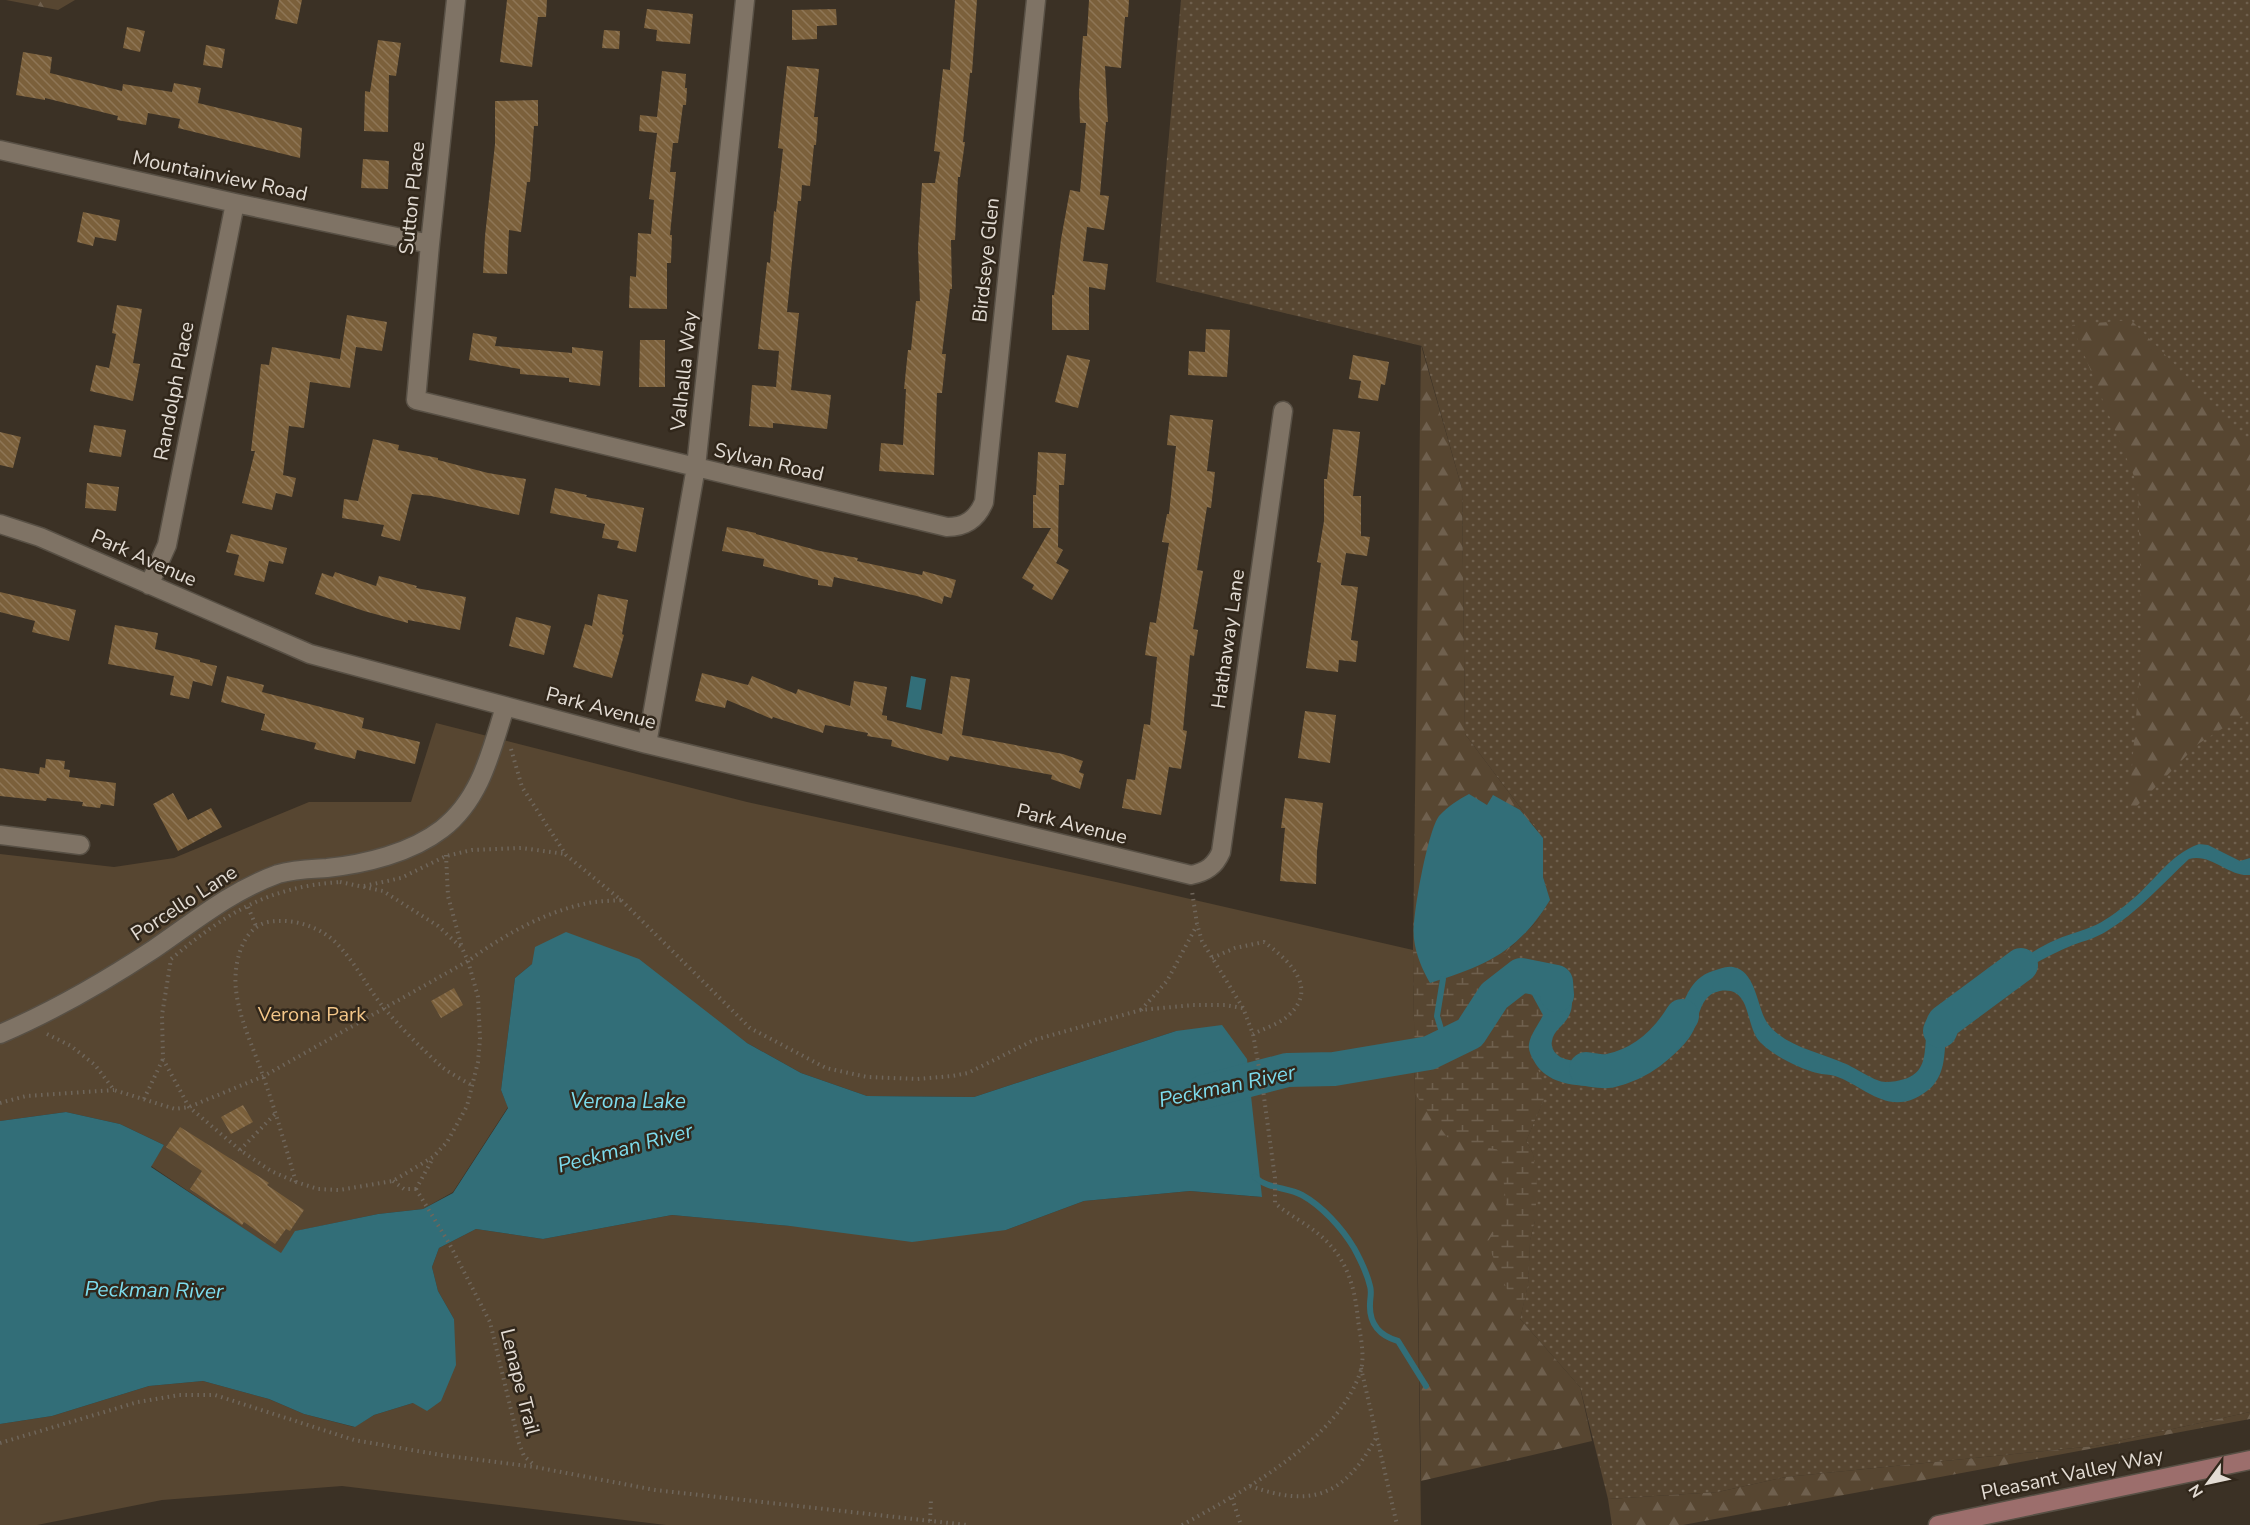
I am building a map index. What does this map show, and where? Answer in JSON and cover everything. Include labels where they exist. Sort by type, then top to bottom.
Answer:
[{"type":"main road","name":"Pleasant Valley Way","points":[[1938,1525],[2250,1460]]},
{"type":"street","name":"Sutton Place","points":[[416,400],[456,0]]},
{"type":"street","name":"Valhalla Way","points":[[647,744],[696,467],[745,0]]},
{"type":"street","name":"Birdseye Glen","points":[[971,520],[977,515],[984,502],[1036,0]]},
{"type":"street","name":"Mountainview Road","points":[[0,150],[430,244]]},
{"type":"street","name":"Randolph Place","points":[[149,585],[166,545],[235,203]]},
{"type":"street","name":"Sylvan Road","points":[[416,400],[947,527],[964,525],[971,520]]},
{"type":"street","name":"Hathaway Lane","points":[[1199,872],[1218,859],[1221,852],[1283,411]]},
{"type":"street","name":"Park Avenue","points":[[0,524],[40,537],[310,654],[647,744],[1199,872]]},
{"type":"street","name":"Porcello Lane","points":[[0,1034],[38,1018],[99,986],[240,890],[293,869],[328,868],[374,859],[409,847],[440,830],[459,814],[474,794],[505,706]]},
{"type":"street","points":[[0,835],[80,845]]},
{"type":"path","points":[[511,745],[522,787],[566,855],[621,900],[750,1028],[826,1068],[867,1077],[917,1079],[969,1073],[1034,1040],[1079,1025],[1141,1010],[1193,1005],[1225,1005],[1243,1008]]},
{"type":"path","points":[[393,1181],[405,1190],[416,1189],[433,1157],[458,1125],[473,1086],[480,1039],[480,1016],[474,979],[462,948],[448,896],[446,856],[440,830]]},
{"type":"path","points":[[362,886],[401,878],[446,856],[499,848],[522,848],[566,855]]},
{"type":"path","points":[[1199,872],[1192,902],[1202,941],[1243,1008],[1259,1057],[1275,1178],[1274,1195],[1278,1206],[1309,1226],[1331,1245],[1351,1283],[1358,1315],[1361,1368],[1397,1525]]},
{"type":"path","points":[[144,1099],[163,1059],[162,1015],[171,959],[190,943],[247,906],[285,891],[315,884],[340,882],[362,886],[383,891],[438,926],[462,948]]},
{"type":"path","points":[[0,1103],[36,1095],[114,1090],[175,1109],[189,1107],[264,1076],[468,961],[498,940],[551,914],[589,903],[621,900]]},
{"type":"path","points":[[247,906],[256,926]]},
{"type":"path","points":[[296,1182],[264,1076],[238,1005],[237,963],[248,937],[256,926],[284,921],[304,924],[333,940],[355,966],[384,1008],[443,1068],[473,1086]]},
{"type":"path","points":[[1141,1010],[1167,981],[1197,924]]},
{"type":"path","points":[[1212,958],[1235,948],[1264,942],[1288,961],[1296,972],[1301,986],[1297,1007],[1276,1024],[1253,1034]]},
{"type":"path","points":[[47,1034],[70,1046],[95,1065],[114,1090]]},
{"type":"path","points":[[163,1059],[189,1107],[240,1150],[271,1170],[296,1182],[318,1189],[339,1190],[393,1181],[433,1157]]},
{"type":"path","points":[[240,1150],[275,1114]]},
{"type":"path","name":"Lenape Trail","points":[[416,1189],[449,1243],[490,1322],[519,1443],[524,1456],[536,1467]]},
{"type":"path","points":[[1182,1525],[1232,1498],[1296,1453],[1342,1407],[1361,1368]]},
{"type":"path","name":"Lenape Trail","points":[[0,1443],[138,1402],[179,1395],[215,1395],[354,1440],[441,1455],[536,1467]]},
{"type":"path","points":[[1250,1486],[1276,1495],[1294,1497],[1312,1496],[1330,1490],[1363,1461],[1376,1437]]},
{"type":"path","points":[[536,1467],[655,1490],[967,1525]]},
{"type":"path","points":[[1232,1498],[1242,1525]]},
{"type":"path","points":[[930,1521],[931,1500]]},
{"type":"green space","points":[[6,0],[75,0],[58,10]]},
{"type":"green space","points":[[1181,0],[2250,0],[2250,1412],[2095,1446],[1786,1477],[1718,1492],[1608,1499],[1580,1387],[1520,1319],[1528,1284],[1530,1240],[1535,1220],[1533,1154],[1526,1141],[1544,1099],[1505,953],[1537,921],[1549,900],[1543,877],[1543,838],[1465,734],[1462,489],[1422,346],[1156,282]]},
{"type":"green space","points":[[2131,320],[2250,441],[2250,711],[2198,744],[2128,815],[2142,645],[2138,486],[2072,325]]},
{"type":"green space","points":[[1421,345],[1462,489],[1465,734],[1543,838],[1543,877],[1550,900],[1537,921],[1505,953],[1543,1015],[1537,1068],[1542,1080],[1544,1099],[1526,1141],[1533,1154],[1537,1186],[1535,1220],[1530,1240],[1528,1284],[1520,1319],[1580,1387],[1592,1441],[1421,1481],[1413,950]]},
{"type":"green space","name":"Verona Park","points":[[436,723],[747,802],[1116,882],[1413,950],[1421,1525],[666,1525],[342,1486],[162,1500],[37,1525],[0,1525],[0,1424],[52,1416],[149,1386],[203,1381],[269,1399],[304,1414],[354,1427],[374,1415],[413,1403],[454,1319],[438,1291],[432,1267],[439,1248],[476,1229],[543,1239],[672,1215],[790,1226],[1006,1230],[1084,1201],[1190,1191],[1261,1197],[1176,1031],[974,1097],[867,1096],[801,1073],[747,1043],[532,964],[515,978],[501,1090],[508,1107],[453,1192],[423,1209],[378,1214],[296,1231],[281,1254],[151,1166],[164,1145],[120,1124],[66,1112],[0,1121],[0,854],[114,867],[174,858],[309,802],[411,802]]},
{"type":"green space","points":[[1413,937],[1420,965],[1465,972],[1505,953],[1518,969],[1543,1015],[1529,1044],[1542,1080],[1544,1099],[1526,1141],[1533,1154],[1537,1186],[1535,1220],[1530,1240],[1528,1284],[1520,1319],[1487,1243],[1507,1211],[1500,1150],[1471,1145],[1447,1137],[1415,1094]]},
{"type":"green space","points":[[2250,1412],[2250,1419],[1683,1525],[1612,1525],[1608,1499],[1718,1492],[1786,1477],[2095,1446]]},
{"type":"water","points":[[911,676],[926,679],[921,710],[906,707]]},
{"type":"water","points":[[1469,794],[1487,805],[1493,795],[1520,810],[1543,838],[1543,877],[1550,900],[1526,933],[1499,955],[1468,970],[1430,983],[1416,951],[1414,939],[1421,876],[1430,838],[1439,816]]},
{"type":"water","points":[[2199,844],[2208,845],[2240,861],[2250,858],[2250,875],[2242,875],[2205,859],[2189,859],[2139,906],[2107,931],[2060,951],[2024,970],[1998,990],[1977,1015],[1954,1026],[1946,1040],[1944,1060],[1936,1082],[1926,1092],[1911,1100],[1890,1102],[1833,1075],[1810,1071],[1779,1057],[1761,1043],[1752,1027],[1743,1001],[1731,991],[1720,991],[1707,998],[1693,1032],[1685,1043],[1664,1062],[1635,1078],[1603,1085],[1570,1084],[1555,1080],[1543,1072],[1530,1053],[1530,1041],[1543,1015],[1518,969],[1522,967],[1536,964],[1551,967],[1571,996],[1569,1016],[1553,1036],[1552,1047],[1557,1055],[1572,1061],[1593,1064],[1627,1065],[1646,1059],[1658,1037],[1675,1018],[1695,982],[1709,972],[1731,967],[1741,970],[1747,976],[1752,983],[1764,1018],[1775,1032],[1784,1038],[1846,1064],[1877,1080],[1886,1082],[1904,1079],[1915,1074],[1921,1065],[1929,1024],[1940,1012],[1975,1000],[1996,978],[2039,949],[2106,920],[2137,895],[2178,855]]},
{"type":"water","name":"Verona Lake","points":[[566,932],[639,959],[747,1043],[801,1073],[867,1096],[974,1097],[1176,1031],[1222,1025],[1247,1059],[1262,1197],[1190,1191],[1084,1201],[1006,1230],[912,1242],[790,1226],[672,1215],[543,1239],[476,1229],[439,1248],[432,1267],[438,1291],[454,1319],[456,1365],[441,1401],[427,1411],[413,1403],[374,1415],[355,1427],[304,1414],[269,1399],[203,1381],[149,1386],[52,1416],[0,1424],[0,1121],[66,1112],[120,1124],[164,1145],[151,1167],[281,1253],[295,1231],[378,1214],[423,1209],[453,1193],[508,1108],[501,1090],[515,978],[532,964],[535,947]]},
{"type":"building","points":[[279,0],[302,0],[297,24],[275,19]]},
{"type":"building","points":[[507,0],[547,0],[546,17],[538,17],[532,67],[500,62]]},
{"type":"building","points":[[955,0],[977,0],[972,73],[970,73],[963,142],[965,142],[960,177],[958,177],[955,240],[951,240],[952,289],[950,289],[942,354],[946,354],[942,393],[937,393],[934,475],[879,471],[881,443],[903,445],[906,389],[904,389],[908,350],[911,350],[916,301],[920,301],[918,248],[922,183],[935,183],[940,152],[934,151],[943,69],[950,70]]},
{"type":"building","points":[[1089,0],[1129,0],[1128,17],[1125,17],[1121,68],[1105,66],[1108,122],[1106,122],[1100,195],[1109,196],[1104,230],[1087,227],[1083,261],[1108,264],[1105,290],[1089,287],[1089,330],[1052,330],[1052,295],[1054,295],[1070,190],[1080,192],[1086,123],[1080,123],[1079,93],[1083,36],[1087,36]]},
{"type":"building","points":[[647,9],[693,14],[690,44],[656,41],[657,30],[644,28]]},
{"type":"building","points":[[836,9],[837,25],[817,26],[817,39],[792,40],[792,10]]},
{"type":"building","points":[[127,27],[145,31],[140,52],[123,48]]},
{"type":"building","points":[[604,30],[620,31],[619,49],[602,48]]},
{"type":"building","points":[[378,40],[401,43],[396,76],[389,75],[388,132],[364,131],[365,91],[370,92]]},
{"type":"building","points":[[206,45],[225,49],[222,68],[203,65]]},
{"type":"building","points":[[23,52],[52,57],[50,73],[122,91],[123,84],[172,92],[174,83],[201,88],[198,103],[302,128],[300,158],[178,128],[180,119],[148,113],[146,125],[117,120],[118,116],[45,98],[45,100],[16,95]]},
{"type":"building","points":[[787,66],[819,69],[814,117],[818,117],[816,145],[814,145],[810,186],[802,185],[801,201],[798,201],[787,312],[799,313],[791,390],[831,395],[827,429],[773,423],[773,428],[749,426],[752,385],[776,387],[779,351],[758,349],[767,262],[770,263],[774,211],[776,212],[783,149],[778,148]]},
{"type":"building","points":[[662,71],[686,74],[685,88],[687,88],[678,143],[673,143],[670,172],[676,172],[670,235],[672,235],[671,263],[667,263],[667,309],[629,308],[630,276],[636,277],[638,233],[651,234],[654,200],[649,199],[657,133],[639,131],[640,115],[657,117]]},
{"type":"building","points":[[538,100],[538,126],[534,126],[530,182],[527,182],[521,232],[509,230],[507,274],[483,273],[495,144],[495,101]]},
{"type":"building","points":[[363,159],[389,161],[388,189],[361,188]]},
{"type":"building","points":[[83,212],[120,220],[116,241],[95,237],[93,246],[77,242]]},
{"type":"building","points":[[117,305],[142,309],[133,363],[140,364],[133,401],[90,391],[96,365],[109,368],[116,334],[112,333]]},
{"type":"building","points":[[347,315],[387,322],[382,351],[356,347],[350,388],[310,382],[304,428],[289,426],[283,475],[296,478],[292,497],[276,493],[272,510],[242,503],[255,451],[251,451],[261,364],[269,365],[272,347],[340,359]]},
{"type":"building","points":[[1206,329],[1230,330],[1227,377],[1188,375],[1189,351],[1205,352]]},
{"type":"building","points":[[473,333],[497,337],[495,346],[572,353],[572,347],[603,351],[600,386],[569,382],[569,378],[520,374],[520,369],[469,360]]},
{"type":"building","points":[[640,340],[665,340],[665,387],[639,387]]},
{"type":"building","points":[[1067,355],[1090,360],[1078,408],[1055,402]]},
{"type":"building","points":[[1353,355],[1389,362],[1385,385],[1381,384],[1378,401],[1358,398],[1361,381],[1349,379]]},
{"type":"building","points":[[1170,415],[1213,420],[1207,471],[1215,472],[1211,508],[1207,507],[1197,570],[1203,571],[1193,629],[1198,630],[1194,656],[1190,655],[1183,730],[1187,731],[1181,769],[1169,767],[1161,815],[1122,808],[1127,779],[1135,780],[1144,724],[1150,725],[1157,657],[1145,655],[1150,622],[1156,623],[1169,543],[1162,542],[1167,514],[1169,514],[1176,446],[1167,445]]},
{"type":"building","points":[[94,425],[126,430],[121,457],[89,452]]},
{"type":"building","points":[[1333,429],[1360,432],[1353,496],[1361,496],[1361,536],[1370,537],[1367,556],[1346,553],[1341,585],[1358,587],[1351,640],[1358,641],[1356,662],[1339,660],[1338,672],[1306,668],[1321,563],[1317,562],[1324,521],[1324,479],[1327,479]]},
{"type":"building","points":[[0,432],[21,437],[13,468],[0,465]]},
{"type":"building","points":[[373,439],[399,445],[398,450],[438,458],[438,460],[488,473],[526,479],[519,515],[412,494],[400,541],[381,536],[384,525],[342,518],[344,499],[358,501]]},
{"type":"building","points":[[1038,452],[1066,454],[1064,485],[1059,485],[1058,547],[1063,550],[1056,563],[1069,570],[1052,600],[1032,589],[1034,585],[1022,578],[1051,528],[1033,528],[1033,495],[1036,495]]},
{"type":"building","points":[[87,483],[119,487],[116,511],[85,508]]},
{"type":"building","points":[[555,488],[587,495],[586,497],[644,508],[636,552],[617,548],[619,541],[602,538],[605,524],[550,513]]},
{"type":"building","points":[[727,527],[820,551],[858,558],[857,561],[922,575],[923,571],[956,580],[951,598],[944,596],[942,604],[834,577],[832,587],[818,585],[818,580],[763,566],[764,559],[722,551]]},
{"type":"building","points":[[231,534],[287,548],[283,564],[269,561],[264,582],[234,575],[239,555],[226,552]]},
{"type":"building","points":[[335,572],[376,586],[379,576],[417,586],[416,588],[466,597],[460,630],[408,620],[408,623],[315,594],[322,573],[333,577]]},
{"type":"building","points":[[0,592],[76,610],[69,641],[32,632],[35,621],[0,612]]},
{"type":"building","points":[[598,594],[628,600],[622,634],[624,635],[612,678],[573,667],[585,624],[592,626]]},
{"type":"building","points":[[516,617],[551,626],[544,655],[509,646]]},
{"type":"building","points":[[115,625],[158,633],[155,649],[217,666],[212,686],[193,681],[189,699],[170,695],[174,676],[108,664]]},
{"type":"building","points":[[702,673],[748,685],[752,676],[796,694],[798,689],[850,706],[854,681],[887,687],[882,715],[887,716],[887,720],[942,734],[951,676],[970,679],[962,735],[1063,754],[1083,761],[1079,772],[1084,774],[1080,789],[1051,779],[1052,775],[950,756],[948,761],[891,746],[892,740],[867,736],[868,733],[825,725],[823,733],[773,717],[772,719],[727,700],[725,708],[695,701]]},
{"type":"building","points":[[227,676],[264,685],[262,692],[364,718],[362,728],[420,742],[415,764],[357,750],[355,759],[314,749],[316,743],[261,730],[265,714],[221,702]]},
{"type":"building","points":[[1305,711],[1336,715],[1330,763],[1298,758]]},
{"type":"building","points":[[46,759],[65,761],[64,769],[70,770],[69,777],[116,783],[114,806],[101,804],[100,808],[82,806],[83,802],[0,796],[0,768],[39,774],[40,767],[45,768]]},
{"type":"building","points":[[173,793],[188,820],[211,808],[222,827],[178,851],[153,804]]},
{"type":"building","points":[[1285,798],[1323,803],[1317,851],[1316,884],[1280,881],[1285,828],[1281,828]]},
{"type":"building","points":[[454,988],[463,1005],[441,1018],[431,1001]]},
{"type":"building","points":[[243,1105],[253,1122],[231,1134],[221,1117]]},
{"type":"building","points":[[180,1127],[269,1183],[267,1185],[304,1210],[290,1231],[286,1229],[275,1244],[244,1222],[242,1225],[190,1189],[202,1171],[166,1147]]},
{"type":"waterway","name":"Peckman River","points":[[1940,1031],[1944,1022],[2021,965]]},
{"type":"waterway","name":"Peckman River","points":[[1203,1092],[1287,1070],[1334,1069],[1429,1053],[1470,1033],[1494,996],[1521,975],[1556,982],[1557,995]]},
{"type":"waterway","points":[[1443,979],[1437,1016],[1446,1045]]},
{"type":"waterway","name":"Peckman River","points":[[1586,1069],[1609,1071],[1642,1058],[1660,1044],[1682,1016]]},
{"type":"waterway","points":[[1255,1177],[1265,1184],[1302,1195],[1317,1205],[1338,1225],[1354,1248],[1367,1276],[1371,1290],[1371,1318],[1381,1332],[1398,1341],[1426,1386]]}]
